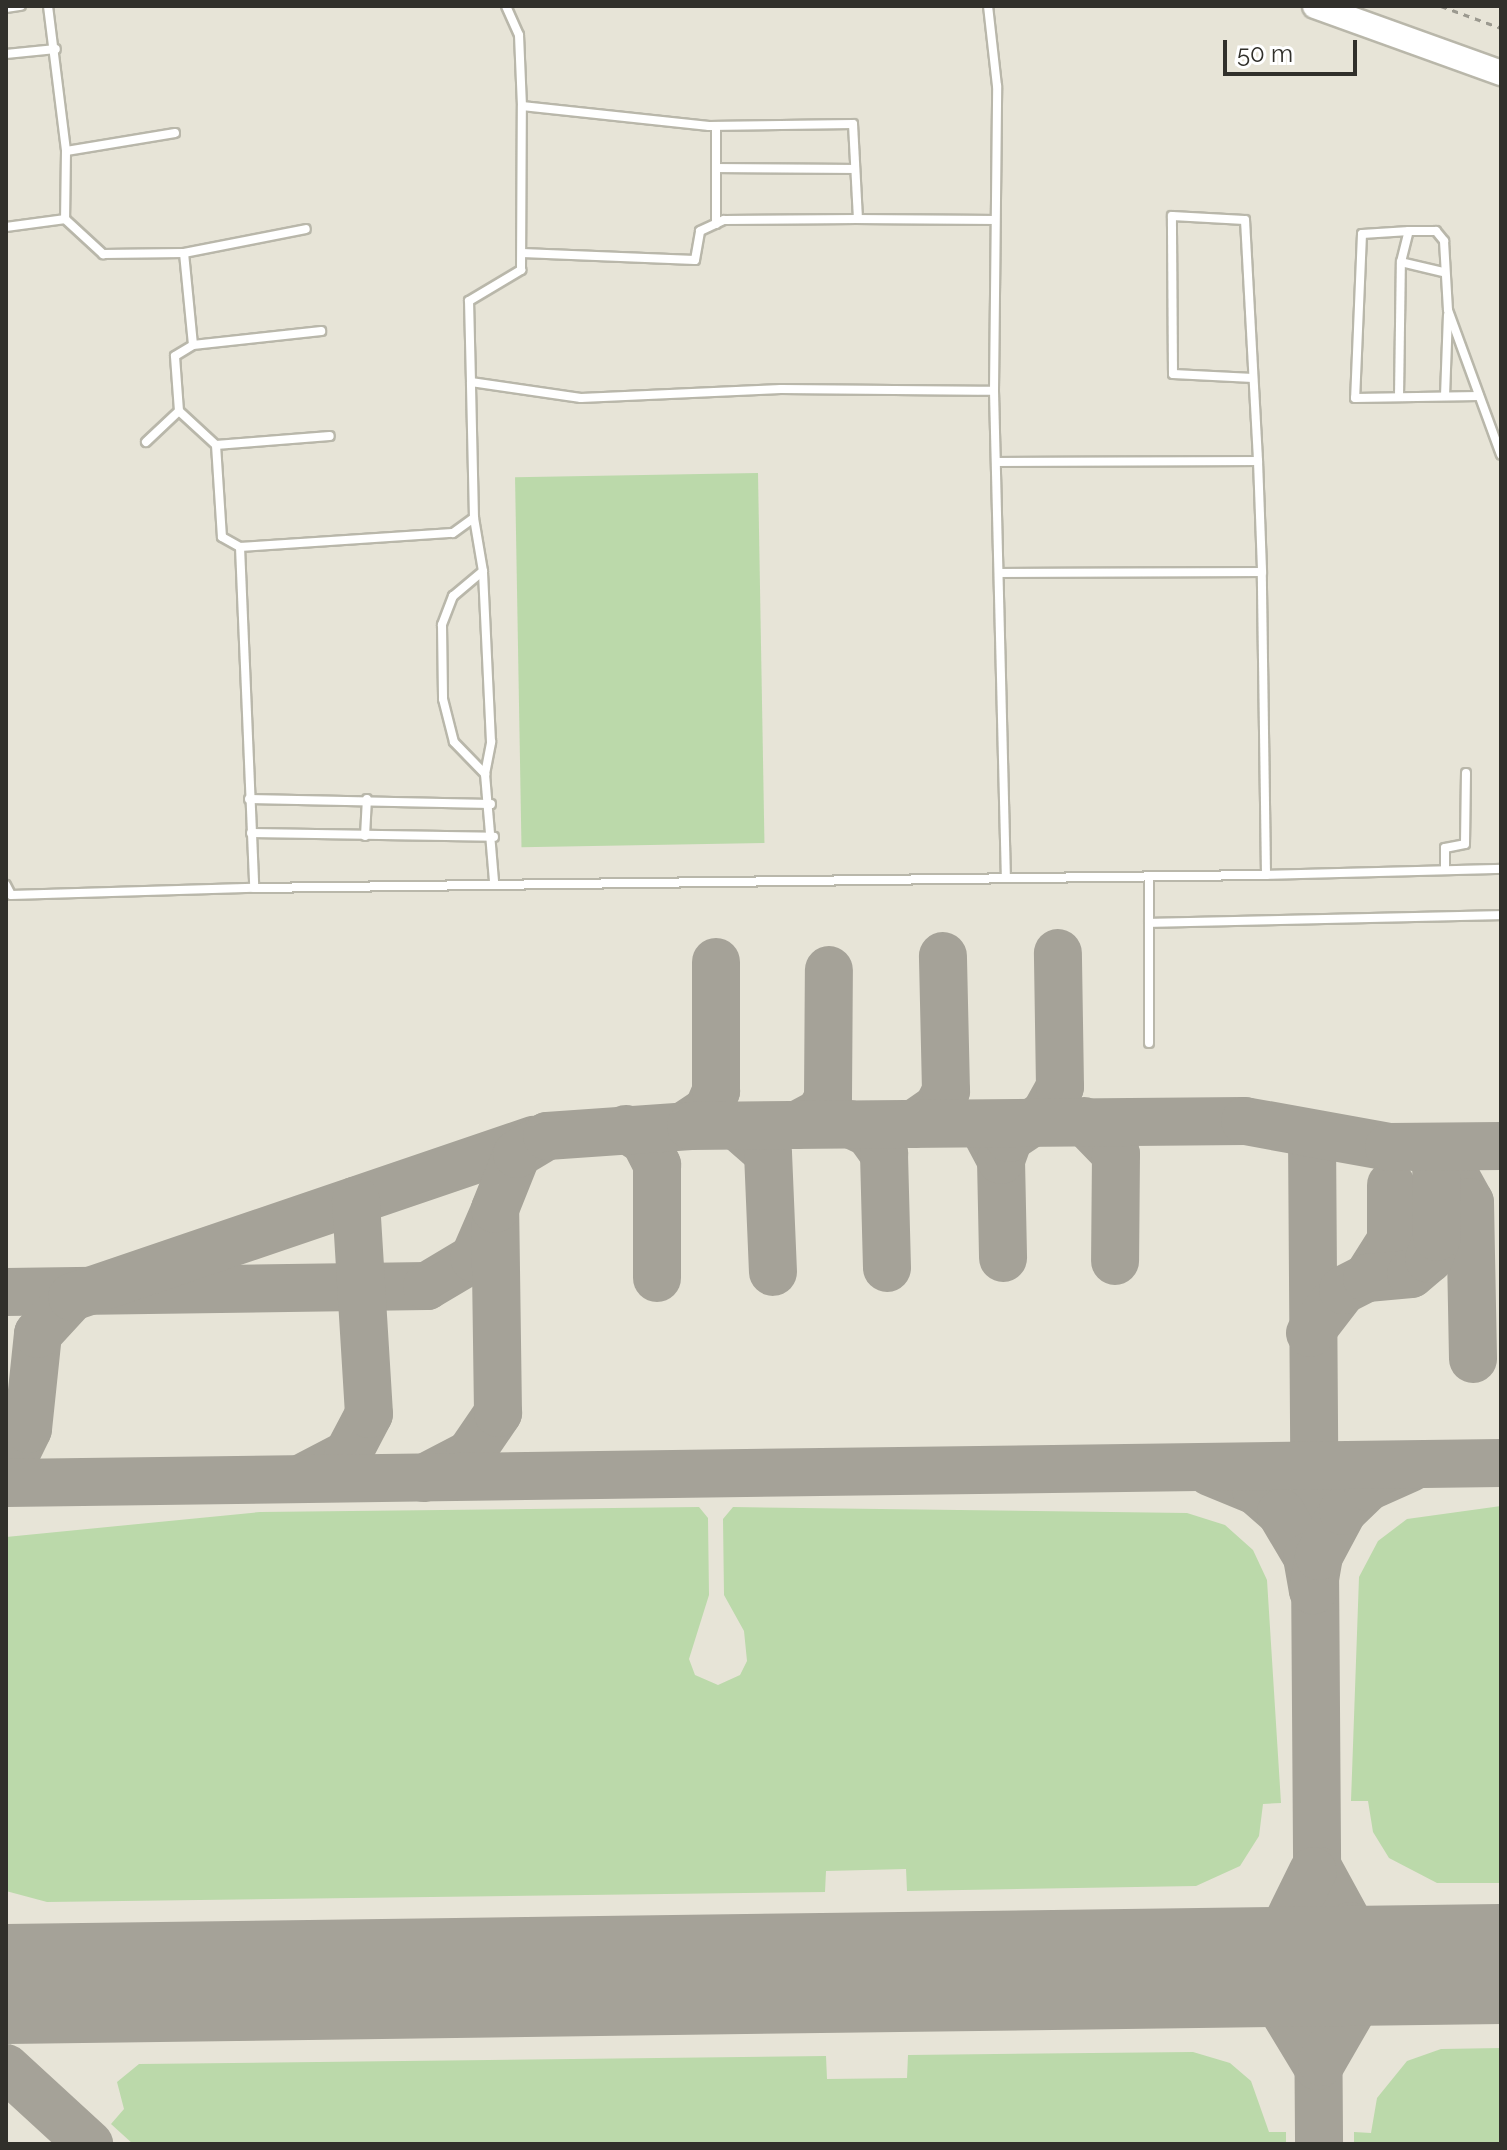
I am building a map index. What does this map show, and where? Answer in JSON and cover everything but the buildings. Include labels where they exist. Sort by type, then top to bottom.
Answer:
[{"type":"main road","points":[[1315,6],[1501,73]]},
{"type":"lane","points":[[6,8],[21,6]]},
{"type":"lane","points":[[48,6],[56,49],[66,151],[65,219],[103,254],[184,253],[306,229]]},
{"type":"lane","points":[[494,882],[494,837],[485,774],[491,742],[483,571],[474,518],[469,301],[521,270],[519,35],[506,6]]},
{"type":"lane","points":[[988,6],[997,86],[994,391],[1006,878]]},
{"type":"lane","points":[[6,54],[56,49]]},
{"type":"lane","points":[[522,106],[716,126],[853,124],[858,219]]},
{"type":"lane","points":[[716,126],[716,224]]},
{"type":"lane","points":[[66,151],[175,133]]},
{"type":"lane","points":[[716,168],[855,169]]},
{"type":"lane","points":[[1253,378],[1173,374],[1172,216],[1245,220],[1258,461],[1262,572],[1266,875]]},
{"type":"lane","points":[[6,227],[65,219]]},
{"type":"lane","points":[[522,253],[695,260],[700,231],[716,224],[858,219],[994,220]]},
{"type":"lane","points":[[1399,397],[1401,262],[1409,231]]},
{"type":"lane","points":[[1445,396],[1448,310],[1443,272],[1444,241],[1436,231],[1362,234],[1355,398],[1479,396]]},
{"type":"lane","points":[[184,253],[193,345]]},
{"type":"lane","points":[[1401,262],[1443,272]]},
{"type":"lane","points":[[1448,310],[1501,455]]},
{"type":"lane","points":[[321,331],[193,345],[175,356],[179,411],[216,445],[222,537],[240,547],[453,533],[474,518]]},
{"type":"lane","points":[[471,382],[581,398],[781,389],[994,391]]},
{"type":"lane","points":[[146,442],[179,411]]},
{"type":"lane","points":[[216,445],[330,436]]},
{"type":"lane","points":[[996,462],[1258,461]]},
{"type":"lane","points":[[240,547],[254,888]]},
{"type":"lane","points":[[483,571],[453,596],[442,625],[443,699],[454,742],[485,774]]},
{"type":"lane","points":[[999,573],[1262,572]]},
{"type":"lane","points":[[1445,870],[1445,848],[1465,844],[1466,773]]},
{"type":"lane","points":[[249,799],[367,799],[491,804]]},
{"type":"lane","points":[[365,836],[367,799]]},
{"type":"lane","points":[[251,833],[494,837]]},
{"type":"lane","points":[[7,891],[494,882],[1266,875],[1501,869]]},
{"type":"lane","points":[[1149,876],[1149,1043]]},
{"type":"lane","points":[[1149,923],[1501,915]]},
{"type":"path","points":[[1441,6],[1501,28]]},
{"type":"green space","points":[[758,473],[764,843],[521,847],[515,477]]},
{"type":"green space","points":[[1501,1506],[1501,1883],[1437,1883],[1389,1858],[1373,1832],[1368,1801],[1351,1801],[1359,1577],[1378,1541],[1407,1519]]},
{"type":"green space","points":[[699,1507],[708,1518],[709,1595],[689,1659],[695,1675],[718,1685],[740,1675],[747,1661],[744,1631],[724,1595],[723,1519],[733,1507],[1187,1513],[1225,1525],[1253,1550],[1267,1580],[1281,1803],[1263,1804],[1259,1836],[1240,1866],[1196,1886],[907,1891],[906,1869],[826,1871],[825,1892],[47,1902],[6,1891],[6,1537],[260,1512]]},
{"type":"green space","points":[[1501,2048],[1501,2144],[1354,2144],[1354,2132],[1371,2133],[1377,2098],[1407,2061],[1441,2049]]},
{"type":"green space","points":[[1193,2052],[1230,2063],[1251,2081],[1269,2132],[1286,2132],[1286,2144],[133,2144],[111,2124],[124,2109],[117,2082],[139,2064],[826,2056],[827,2079],[907,2078],[908,2055]]},
{"type":"taxiway","points":[[1001,1160],[1009,1138],[1045,1114],[1060,1087],[1058,953]]},
{"type":"taxiway","points":[[914,1124],[938,1107],[946,1091],[943,956]]},
{"type":"taxiway","points":[[684,1126],[708,1110],[716,1091],[716,962]]},
{"type":"taxiway","points":[[797,1125],[820,1113],[828,1098],[829,970]]},
{"type":"taxiway","points":[[1084,1121],[1116,1154],[1115,1261]]},
{"type":"taxiway","points":[[424,1478],[470,1454],[498,1413],[495,1209],[517,1154],[547,1136],[691,1126],[1245,1121],[1389,1147],[1501,1146]]},
{"type":"taxiway","points":[[850,1124],[869,1133],[884,1154],[887,1268]]},
{"type":"taxiway","points":[[737,1126],[768,1153],[773,1272]]},
{"type":"taxiway","points":[[626,1129],[645,1141],[657,1165],[657,1278]]},
{"type":"taxiway","points":[[986,1132],[1001,1160],[1003,1258]]},
{"type":"taxiway","points":[[1312,1135],[1319,2144]]},
{"type":"taxiway","points":[[6,1474],[28,1429],[38,1334],[72,1297],[534,1140]]},
{"type":"taxiway","points":[[1310,1333],[1343,1290],[1367,1278],[1411,1274],[1429,1259],[1437,1237],[1436,1147]]},
{"type":"taxiway","points":[[1428,1153],[1452,1170],[1470,1202],[1473,1359]]},
{"type":"taxiway","points":[[1367,1278],[1391,1240],[1391,1185]]},
{"type":"taxiway","points":[[300,1479],[348,1454],[369,1414],[356,1200]]},
{"type":"taxiway","points":[[6,1292],[427,1286],[474,1258],[494,1212]]},
{"type":"taxiway","points":[[6,1483],[1501,1463]]},
{"type":"taxiway","points":[[1210,1472],[1256,1491],[1281,1513],[1307,1557],[1313,1590],[1319,1556],[1343,1511],[1368,1487],[1410,1468]]},
{"type":"taxiway","points":[[1228,1967],[1286,1926],[1313,1871]]},
{"type":"taxiway","points":[[1320,1871],[1350,1926],[1405,1965]]},
{"type":"taxiway","points":[[1322,2062],[1359,1998],[1405,1965]]},
{"type":"taxiway","points":[[1228,1967],[1277,2000],[1317,2066]]},
{"type":"taxiway","points":[[6,1997],[22,1984]]},
{"type":"taxiway","points":[[6,2068],[89,2144]]},
{"type":"runway","points":[[6,1984],[1501,1964]]}]
